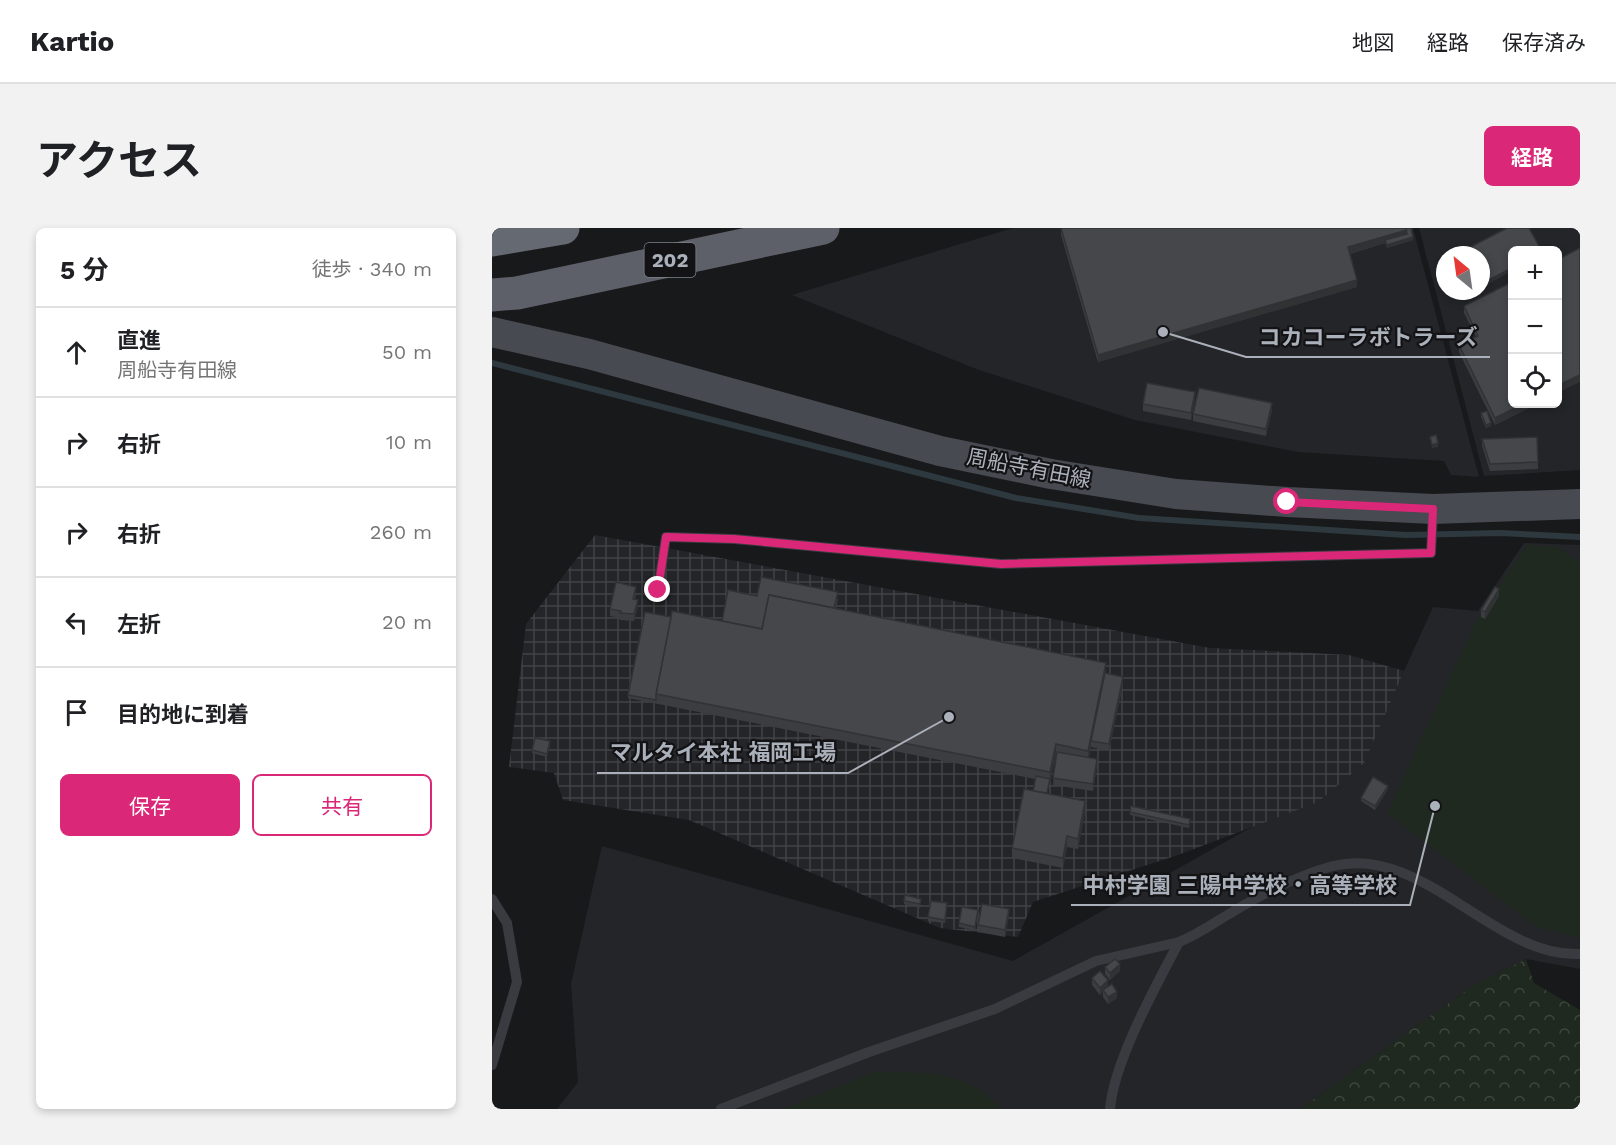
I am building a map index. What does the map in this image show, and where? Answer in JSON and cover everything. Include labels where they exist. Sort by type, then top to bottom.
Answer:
[{"type":"highway","points":[[492,240],[563,228]]},
{"type":"highway","name":"202","points":[[504,294],[823,228]]},
{"type":"main road","name":"周船寺有田線","points":[[492,332],[589,354],[940,451],[1051,474],[1176,494],[1433,509],[1580,504]]},
{"type":"lane","points":[[658,590],[666,537],[734,539],[1001,564],[1431,553],[1433,509]]},
{"type":"lane","points":[[722,1109],[869,1052],[995,1010],[1096,961],[1179,942],[1197,935],[1234,911],[1284,884],[1334,866],[1374,863],[1414,877],[1537,947],[1580,954]]},
{"type":"lane","points":[[492,899],[507,923],[517,982],[492,1065]]},
{"type":"lane","points":[[1110,1109],[1126,1055],[1150,997],[1179,942]]},
{"type":"shaded area","points":[[1013,228],[1413,228],[1479,477],[1451,475],[1444,461],[1298,452],[1135,420],[979,370],[792,295]]},
{"type":"shaded area","points":[[1419,228],[1580,228],[1580,470],[1484,476],[1438,300],[1490,300],[1490,246],[1436,246],[1436,293]]},
{"type":"shaded area","points":[[595,535],[1210,648],[1349,655],[1404,671],[1364,763],[1318,802],[1178,855],[1033,902],[1018,937],[940,928],[689,820],[563,800],[554,773],[509,767],[526,624]]},
{"type":"shaded area","points":[[1524,543],[1580,545],[1580,969],[1526,959],[1471,987],[1300,1109],[557,1109],[578,1082],[571,984],[602,846],[1013,961],[1361,766],[1433,607],[1478,611]]},
{"type":"green space","points":[[1527,545],[1557,547],[1580,563],[1580,938],[1537,927],[1387,813],[1480,613]]},
{"type":"green space","points":[[1526,959],[1534,983],[1580,1010],[1580,1109],[1300,1109],[1471,987]]},
{"type":"green space","points":[[875,1072],[927,1073],[959,1080],[988,1096],[1001,1109],[782,1109]]},
{"type":"building","points":[[1061,228],[1406,228],[1407,230],[1348,247],[1357,280],[1098,355]]},
{"type":"building","points":[[1406,228],[1411,228],[1413,237],[1387,245],[1385,240],[1407,234]]},
{"type":"building","points":[[1507,228],[1529,228],[1539,246],[1508,246],[1508,270],[1490,279],[1490,246],[1472,246]]},
{"type":"building","points":[[1580,248],[1580,375],[1562,384],[1562,300],[1562,257]]},
{"type":"building","points":[[1508,284],[1508,408],[1515,408],[1495,418],[1459,345],[1478,336],[1464,306],[1476,300],[1490,300],[1490,293]]},
{"type":"building","points":[[1147,383],[1195,392],[1191,413],[1143,404]]},
{"type":"building","points":[[1199,388],[1272,403],[1266,429],[1193,414]]},
{"type":"building","points":[[1487,411],[1491,423],[1486,425],[1481,413]]},
{"type":"building","points":[[1436,435],[1438,443],[1432,445],[1430,437]]},
{"type":"building","points":[[1537,437],[1538,462],[1490,464],[1482,439]]},
{"type":"building","points":[[761,577],[838,592],[834,608],[769,595],[762,629],[722,621],[728,590],[757,596]]},
{"type":"building","points":[[616,582],[636,587],[633,599],[638,600],[634,614],[620,613],[621,611],[610,609]]},
{"type":"building","points":[[1495,587],[1499,589],[1485,612],[1481,610]]},
{"type":"building","points":[[769,595],[1106,663],[1088,751],[1056,744],[1050,772],[656,694],[672,611],[762,629]]},
{"type":"building","points":[[645,612],[671,617],[656,700],[628,695]]},
{"type":"building","points":[[1105,673],[1123,677],[1109,744],[1091,741]]},
{"type":"building","points":[[535,738],[550,741],[547,754],[532,750]]},
{"type":"building","points":[[1057,752],[1097,759],[1093,784],[1053,778]]},
{"type":"building","points":[[1036,776],[1050,779],[1047,793],[1033,791]]},
{"type":"building","points":[[1373,777],[1388,786],[1375,806],[1361,798]]},
{"type":"building","points":[[1024,789],[1085,801],[1078,839],[1067,836],[1063,858],[1012,848]]},
{"type":"building","points":[[1131,806],[1190,819],[1189,825],[1130,812]]},
{"type":"building","points":[[905,895],[921,899],[920,904],[904,901]]},
{"type":"building","points":[[931,901],[947,903],[945,920],[928,917]]},
{"type":"building","points":[[982,904],[1009,909],[1005,930],[978,925]]},
{"type":"building","points":[[962,907],[978,910],[975,927],[959,923]]},
{"type":"building","points":[[1115,959],[1120,964],[1110,973],[1105,967]]},
{"type":"building","points":[[1100,971],[1108,980],[1100,988],[1092,978]]},
{"type":"building","points":[[1112,984],[1117,992],[1108,997],[1103,990]]},
{"type":"waterway","points":[[492,363],[1016,498],[1139,518],[1406,535],[1501,533],[1580,537]]},
{"type":"place","name":"コカコーラボトラーズ","points":[[1163,332]]},
{"type":"place","name":"マルタイ本社 福岡工場","points":[[949,717]]},
{"type":"place","name":"中村学園 三陽中学校・高等学校","points":[[1435,806]]},
{"type":"route","points":[[658,590],[666,537],[734,539],[1001,564],[1239,560],[1431,553],[1433,509],[1287,502]]}]
